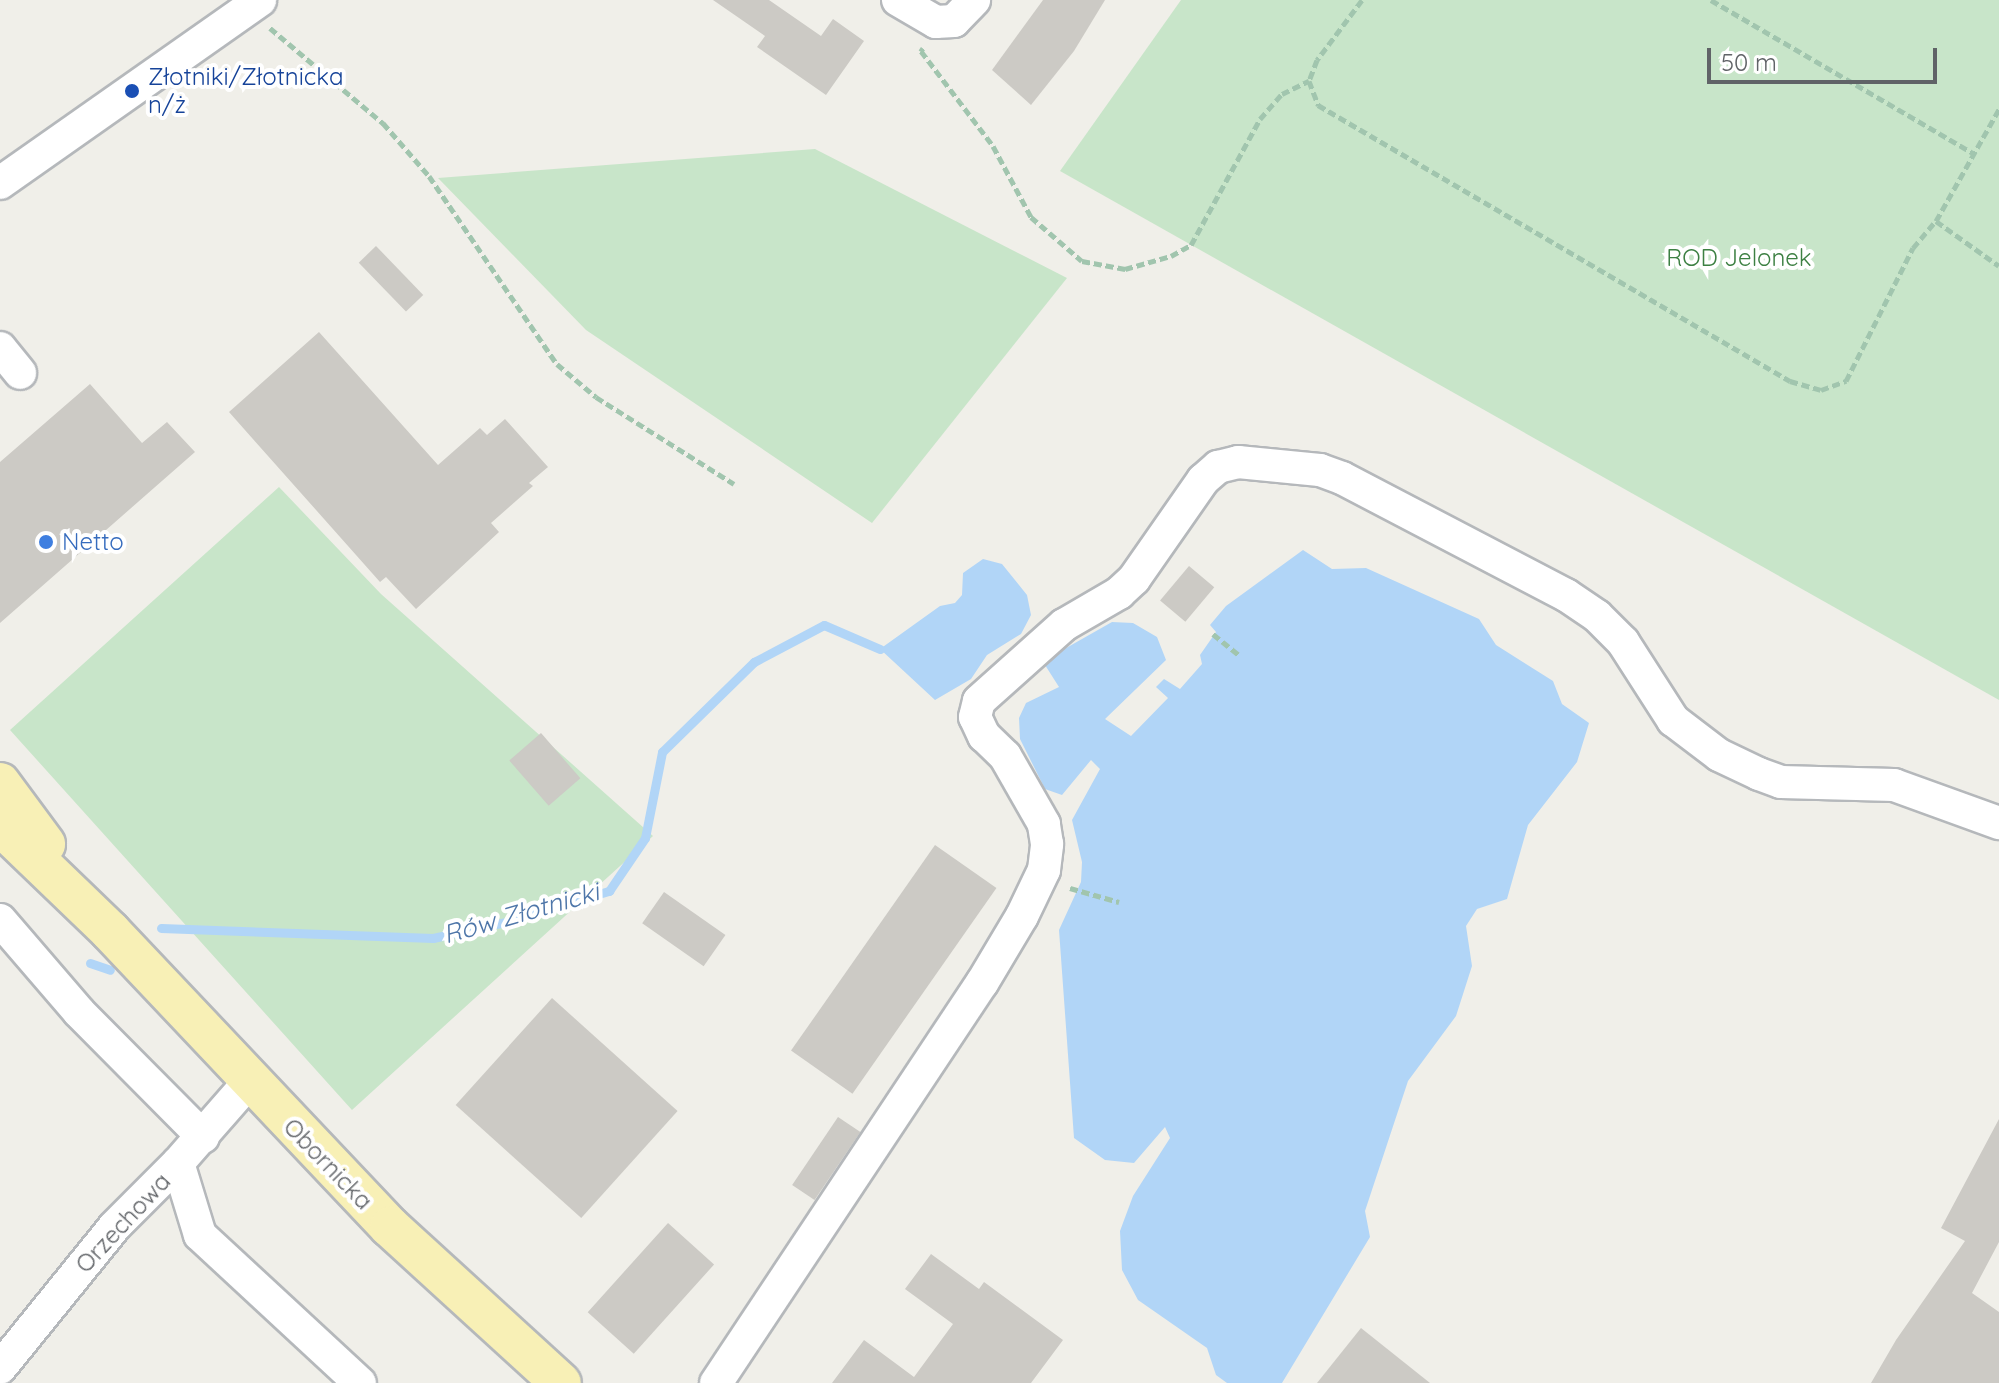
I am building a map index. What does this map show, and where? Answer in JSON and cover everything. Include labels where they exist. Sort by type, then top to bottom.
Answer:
[{"type":"main road","name":"Obornicka","points":[[0,783],[110,931]]},
{"type":"main road","name":"Obornicka","points":[[0,825],[110,931],[249,1082],[410,1247],[561,1383]]},
{"type":"street","points":[[898,0],[936,22],[954,21],[974,0]]},
{"type":"street","points":[[0,183],[254,5]]},
{"type":"street","points":[[716,1383],[982,983],[1022,916],[1044,870],[1047,844],[1044,824],[1005,756],[984,736],[975,717],[979,701],[1064,625],[1119,593],[1134,579],[1203,480],[1218,467],[1238,462],[1320,470],[1342,478],[1566,595],[1597,616],[1623,642],[1673,720],[1719,755],[1759,774],[1781,782],[1894,785],[1999,823]]},
{"type":"street","points":[[0,920],[79,1012],[203,1137]]},
{"type":"street","name":"Orzechowa","points":[[0,1368],[114,1227],[203,1137],[249,1082]]},
{"type":"street","points":[[178,1163],[200,1235],[360,1383]]},
{"type":"path","points":[[1362,0],[1317,60],[1309,81],[1318,105],[1790,381],[1821,390],[1846,381],[1913,248],[1936,221],[1999,109]]},
{"type":"path","points":[[1711,0],[1973,153]]},
{"type":"path","points":[[254,5],[383,123],[429,176],[557,364],[596,397],[734,484]]},
{"type":"path","points":[[936,22],[921,51],[993,146],[1031,217],[1082,261],[1125,269],[1171,256],[1191,245],[1260,119],[1282,94],[1309,81]]},
{"type":"path","points":[[1936,221],[1999,266]]},
{"type":"path","points":[[1213,634],[1240,656]]},
{"type":"path","points":[[1069,887],[1119,902]]},
{"type":"green space","name":"ROD Jelonek","points":[[1181,0],[1999,0],[1999,700],[1060,171]]},
{"type":"green space","points":[[815,149],[1067,278],[872,523],[586,330],[438,178]]},
{"type":"green space","points":[[279,487],[381,594],[653,836],[352,1110],[10,730]]},
{"type":"water","points":[[1303,550],[1332,569],[1366,568],[1479,619],[1496,645],[1553,681],[1562,704],[1589,723],[1577,762],[1528,825],[1507,899],[1477,909],[1466,926],[1472,966],[1456,1016],[1408,1081],[1365,1211],[1370,1237],[1282,1383],[1227,1383],[1216,1375],[1207,1348],[1138,1300],[1122,1270],[1120,1231],[1133,1196],[1170,1138],[1165,1127],[1134,1163],[1105,1160],[1074,1138],[1059,930],[1081,882],[1082,862],[1072,820],[1100,769],[1091,760],[1062,795],[1045,789],[1020,739],[1019,718],[1026,703],[1059,687],[1045,665],[1052,656],[1112,622],[1133,623],[1157,637],[1166,660],[1105,719],[1131,736],[1168,698],[1156,687],[1164,679],[1180,689],[1202,664],[1200,655],[1216,632],[1210,625],[1226,606]]},
{"type":"water","points":[[983,559],[1002,564],[1027,595],[1031,615],[1021,634],[987,655],[971,679],[935,700],[880,649],[940,606],[955,603],[962,595],[963,573]]},
{"type":"building","points":[[713,0],[769,0],[821,36],[833,19],[864,41],[826,95],[757,47],[765,36]]},
{"type":"building","points":[[1043,0],[1105,0],[1074,51],[1031,105],[992,70]]},
{"type":"building","points":[[376,246],[423,295],[406,312],[359,263]]},
{"type":"building","points":[[319,332],[438,465],[480,428],[487,435],[505,419],[548,467],[529,483],[533,486],[491,523],[499,532],[416,609],[386,577],[380,582],[229,412]]},
{"type":"building","name":"Netto","points":[[90,384],[142,443],[167,422],[195,452],[0,623],[0,462]]},
{"type":"building","points":[[1189,566],[1214,587],[1185,622],[1160,600]]},
{"type":"building","points":[[541,733],[580,778],[549,806],[509,761]]},
{"type":"building","points":[[935,845],[996,888],[852,1094],[791,1051]]},
{"type":"building","points":[[664,892],[725,935],[704,966],[642,923]]},
{"type":"building","points":[[552,998],[678,1111],[581,1218],[456,1105]]},
{"type":"building","points":[[838,1117],[860,1132],[815,1200],[792,1185]]},
{"type":"building","points":[[1999,1119],[1999,1242],[1972,1293],[1999,1312],[1999,1383],[1871,1383],[1896,1340],[1965,1241],[1941,1228]]},
{"type":"building","points":[[668,1223],[714,1264],[634,1354],[588,1312]]},
{"type":"building","points":[[931,1254],[979,1289],[984,1282],[1063,1340],[1031,1383],[832,1383],[864,1340],[914,1377],[953,1324],[905,1289]]},
{"type":"building","points":[[1361,1328],[1430,1383],[1317,1383]]},
{"type":"waterway","name":"Rów Złotnicki","points":[[161,928],[433,938],[506,922],[609,891],[645,838],[662,752],[754,662],[824,625],[880,649]]},
{"type":"waterway","name":"Rów Złotnicki","points":[[90,963],[110,970]]},
{"type":"place","name":"Złotniki/Złotnicka n/ż","points":[[132,91]]},
{"type":"place","name":"Netto","points":[[46,542]]}]
